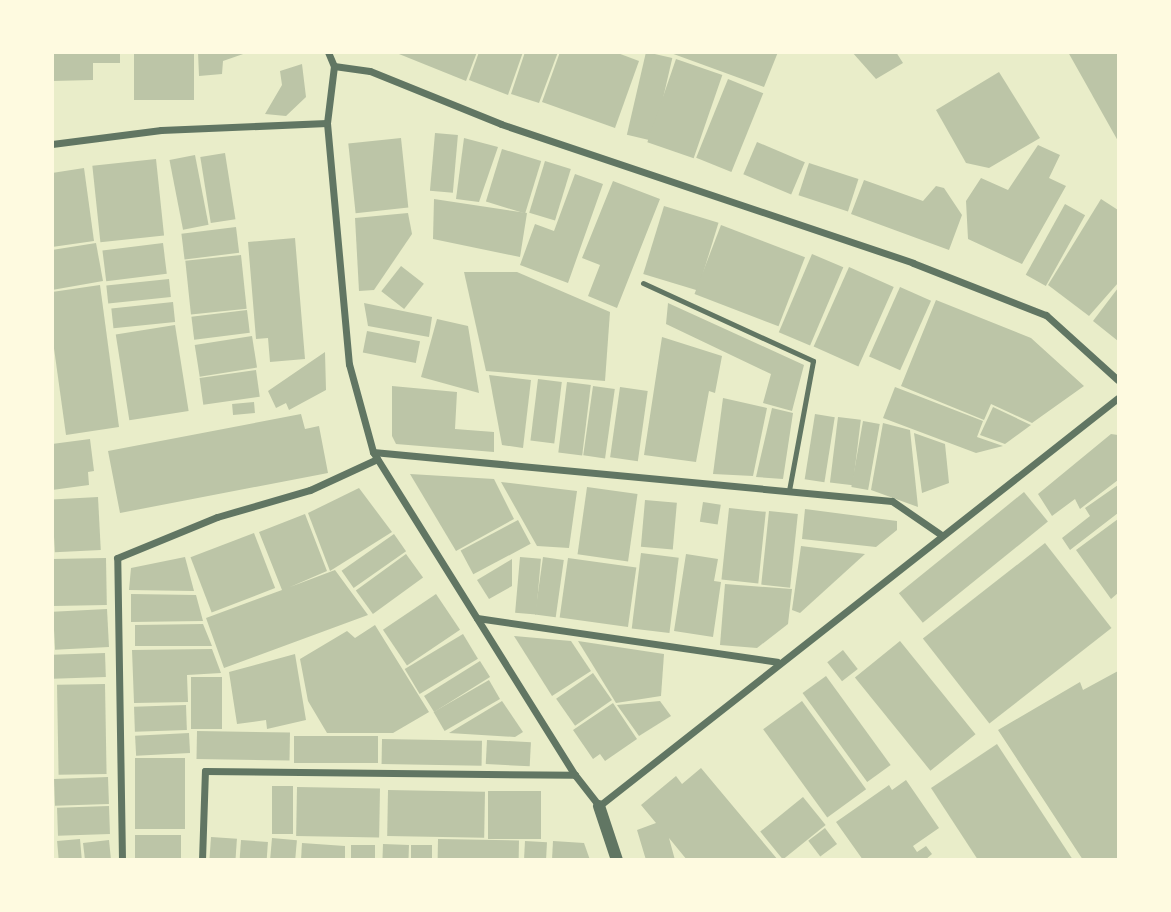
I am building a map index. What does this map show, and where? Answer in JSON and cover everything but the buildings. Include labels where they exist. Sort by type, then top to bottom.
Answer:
[{"type":"street","points":[[328,52],[334,66],[327,123],[349,364],[375,456],[575,775],[599,806],[617,859]]},
{"type":"street","points":[[334,66],[370,71],[501,124],[913,263],[1046,315],[1118,380]]},
{"type":"street","points":[[52,144],[161,130],[327,123]]},
{"type":"street","points":[[599,806],[777,662],[1118,398]]},
{"type":"street","points":[[122,859],[117,558],[217,517],[310,490],[375,456],[892,501],[940,534]]},
{"type":"street","points":[[477,618],[777,662]]},
{"type":"street","points":[[202,859],[205,771],[575,775]]},
{"type":"lane","points":[[643,282],[813,361],[789,491]]}]
